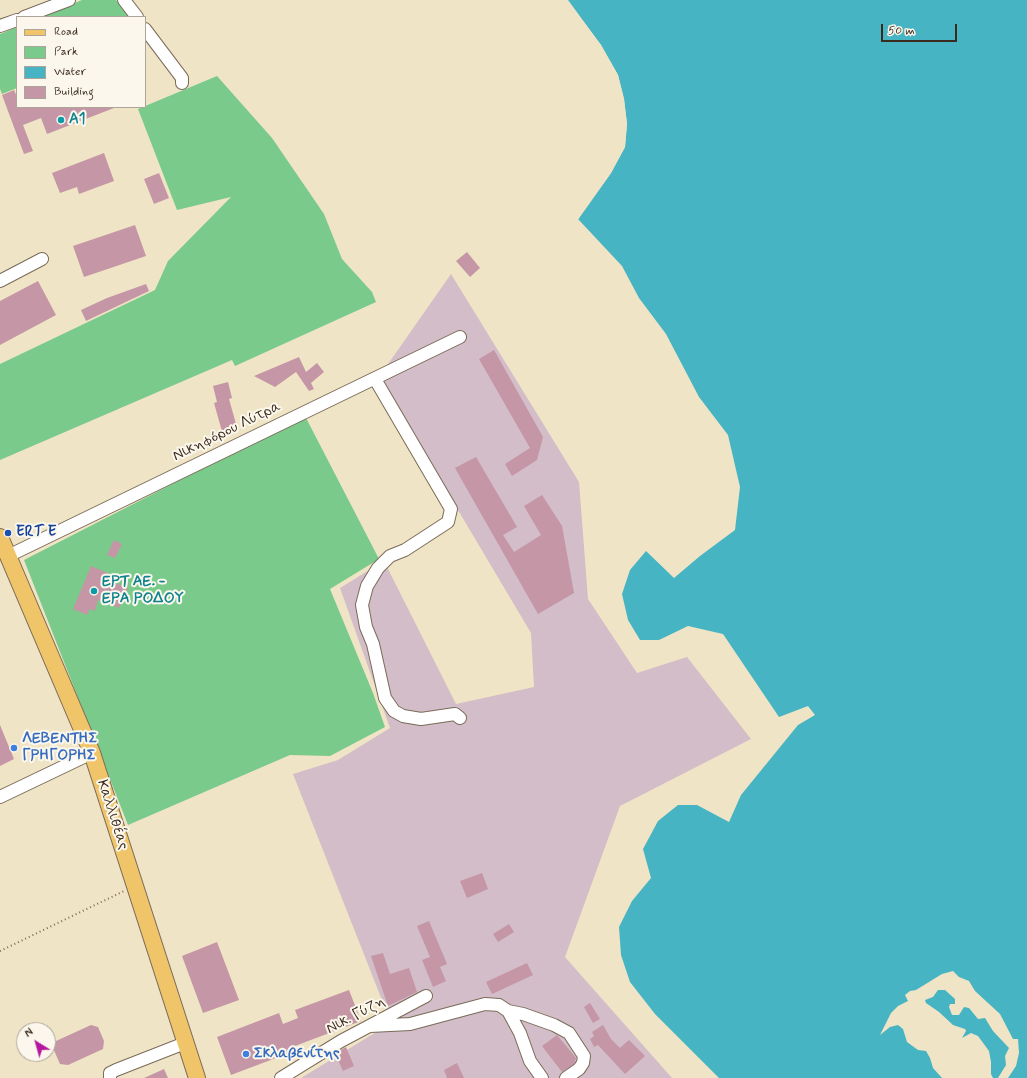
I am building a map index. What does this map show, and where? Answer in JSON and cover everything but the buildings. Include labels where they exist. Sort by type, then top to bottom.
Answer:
[{"type":"main road","name":"Καλλιθέας","points":[[0,537],[92,753],[197,1078]]},
{"type":"street","points":[[27,16],[69,0]]},
{"type":"street","points":[[124,0],[136,16]]},
{"type":"street","points":[[0,26],[16,20]]},
{"type":"street","points":[[146,30],[182,78],[182,83]]},
{"type":"street","points":[[0,281],[42,259]]},
{"type":"street","name":"Νικηφόρου Λύτρα","points":[[8,556],[460,337]]},
{"type":"street","points":[[375,379],[451,509],[448,522],[405,550],[390,556],[378,568],[367,586],[362,605],[366,627],[373,644],[385,698],[394,711],[403,716],[421,719],[455,714],[460,718]]},
{"type":"street","points":[[0,797],[92,753]]},
{"type":"street","name":"Νικ. Γύζη","points":[[281,1078],[341,1041],[426,996]]},
{"type":"street","points":[[370,1026],[410,1024],[485,1004],[499,1005],[508,1011],[554,1025],[569,1033],[584,1056],[583,1063],[579,1069],[566,1078]]},
{"type":"street","points":[[508,1011],[520,1033],[530,1062],[542,1078]]},
{"type":"street","points":[[110,1078],[110,1073],[116,1070],[185,1043]]},
{"type":"path","points":[[0,951],[134,886]]},
{"type":"shaded area","points":[[451,274],[579,482],[588,599],[637,673],[687,657],[751,739],[620,806],[565,957],[672,1078],[301,1078],[391,1023],[293,774],[338,760],[390,728],[340,588],[384,561],[456,704],[534,687],[531,633],[379,377]]},
{"type":"green space","points":[[82,0],[116,0],[130,16],[43,16]]},
{"type":"green space","points":[[16,27],[16,88],[2,94],[0,89],[0,34]]},
{"type":"green space","points":[[217,76],[272,138],[324,214],[342,259],[372,292],[376,302],[235,366],[232,360],[0,460],[0,364],[155,290],[168,261],[231,197],[177,210],[138,109],[146,108],[146,106]]},
{"type":"green space","points":[[305,416],[379,559],[330,589],[373,693],[385,727],[330,756],[290,755],[128,825],[24,560]]},
{"type":"water","points":[[567,0],[1027,0],[1027,1078],[1008,1078],[1016,1066],[1019,1053],[1018,1039],[1013,1039],[1000,1014],[975,991],[969,981],[959,977],[953,971],[942,974],[905,995],[908,1001],[898,1006],[891,1013],[880,1035],[890,1027],[898,1025],[903,1029],[907,1042],[918,1050],[926,1051],[933,1068],[942,1078],[719,1078],[655,1014],[630,982],[621,955],[619,927],[632,901],[651,878],[643,849],[658,821],[678,805],[697,805],[729,822],[741,795],[798,725],[815,715],[808,706],[779,717],[723,634],[688,626],[659,640],[640,640],[628,620],[622,594],[630,570],[646,551],[674,578],[700,556],[735,530],[740,487],[728,435],[699,397],[666,334],[639,298],[622,266],[578,219],[611,173],[625,147],[627,124],[624,99],[618,75],[601,45]]},
{"type":"water","points":[[938,990],[945,990],[955,999],[955,1004],[950,1004],[949,1007],[952,1015],[959,1015],[964,1007],[969,1008],[978,1019],[985,1018],[993,1031],[1009,1048],[1005,1056],[1006,1065],[998,1078],[993,1078],[991,1074],[989,1051],[978,1036],[971,1033],[962,1038],[966,1031],[965,1029],[953,1025],[939,1012],[926,1003],[925,1000],[933,997]]},
{"type":"pier","points":[[565,0],[568,0],[601,45],[618,75],[624,99],[627,124],[625,147],[611,173],[577,221],[577,218],[609,172],[623,146],[625,124],[622,99],[616,76],[599,46]]},
{"type":"place","name":"A1","points":[[61,120]]},
{"type":"place","name":"ERT E","points":[[8,533]]},
{"type":"place","name":"ΕΡΤ ΑΕ. - ΕΡΑ ΡΟΔΟΥ","points":[[94,591]]},
{"type":"place","name":"ΛΕΒΕΝΤΗΣ ΓΡΗΓΟΡΗΣ","points":[[14,748]]},
{"type":"place","name":"Σκλαβενίτης","points":[[246,1054]]}]
